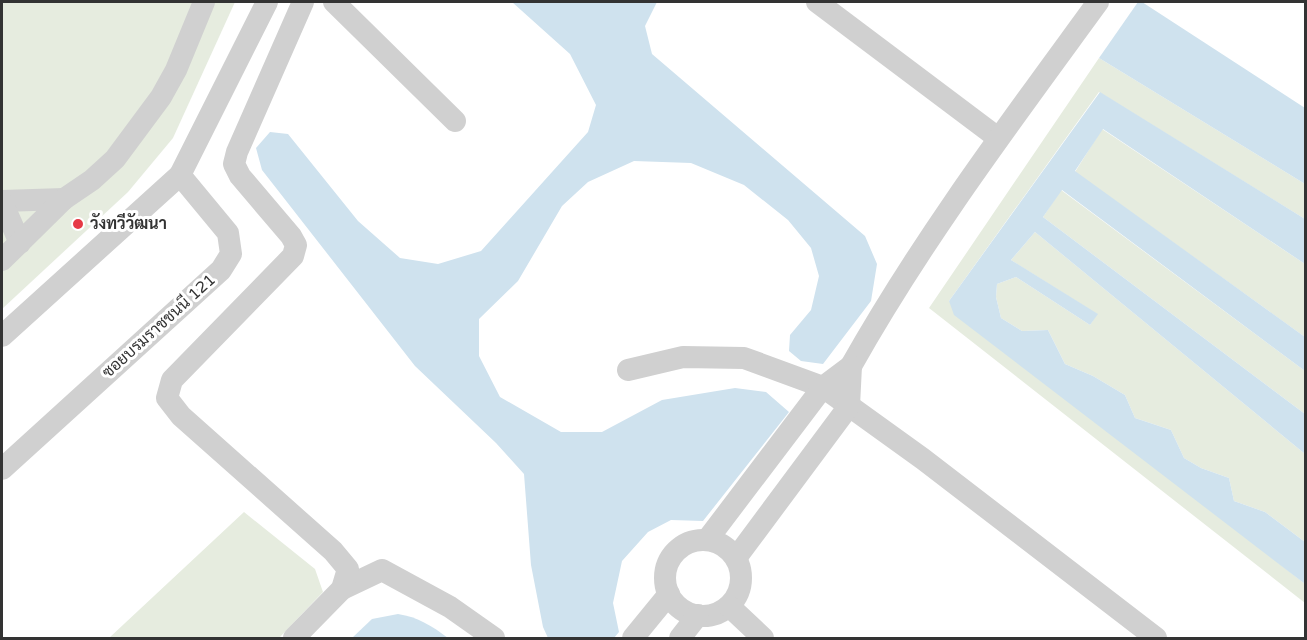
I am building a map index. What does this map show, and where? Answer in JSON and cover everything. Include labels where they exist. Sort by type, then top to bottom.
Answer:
[{"type":"street","points":[[2,260],[64,199],[92,180],[115,159],[161,97],[176,70],[204,2]]},
{"type":"street","points":[[2,336],[180,175],[267,2]]},
{"type":"street","points":[[303,2],[237,152],[234,164],[240,176],[291,236],[296,245],[293,256],[172,380],[167,398],[181,416],[333,551],[348,569],[342,589]]},
{"type":"street","points":[[334,2],[455,121]]},
{"type":"street","points":[[817,2],[999,138]]},
{"type":"street","points":[[707,540],[823,387],[851,366],[885,305],[999,138],[1098,2]]},
{"type":"street","name":"ซอยบรมราชชนนี 121","points":[[2,469],[221,270],[231,254],[228,233],[180,175]]},
{"type":"street","points":[[20,243],[2,202],[64,199]]},
{"type":"street","points":[[628,370],[683,357],[744,358],[823,387],[923,459],[1156,639]]},
{"type":"street","points":[[736,558],[849,406],[851,366]]},
{"type":"street","points":[[707,540],[728,549],[736,558],[741,578],[736,598],[729,606],[720,612],[698,615],[681,608],[669,594],[666,571],[669,560],[685,544],[707,540]]},
{"type":"street","points":[[294,639],[342,589],[382,570],[450,607],[494,639]]},
{"type":"street","points":[[633,639],[669,594]]},
{"type":"street","points":[[729,606],[763,639]]},
{"type":"street","points":[[681,639],[698,615]]},
{"type":"shaded area","name":"วังทวีวัฒนา","points":[[2,2],[235,2],[173,138],[128,192],[2,309]]},
{"type":"shaded area","points":[[1099,58],[1305,184],[1305,219],[1099,92],[949,301],[1305,584],[1305,603],[929,308]]},
{"type":"shaded area","points":[[1102,129],[1305,264],[1305,337],[1075,172]]},
{"type":"shaded area","points":[[1061,190],[1305,371],[1305,414],[1043,217]]},
{"type":"shaded area","points":[[1035,232],[1305,454],[1305,542],[1265,512],[1234,501],[1229,478],[1201,468],[1184,458],[1171,430],[1135,418],[1125,395],[1093,376],[1065,364],[1048,330],[1022,331],[1001,318],[996,297],[997,284],[1016,277],[1090,325],[1097,314],[1011,260]]},
{"type":"shaded area","points":[[244,512],[315,569],[323,592],[279,638],[109,638]]},
{"type":"water","points":[[512,2],[657,2],[645,26],[652,54],[865,236],[877,264],[871,301],[823,364],[801,361],[789,351],[790,335],[811,310],[819,276],[811,248],[788,220],[744,185],[691,163],[634,161],[588,182],[562,206],[518,281],[479,319],[479,356],[500,397],[561,432],[602,432],[662,400],[735,388],[766,392],[789,412],[703,521],[671,520],[648,532],[622,561],[613,603],[619,632],[614,638],[548,638],[543,627],[531,565],[524,474],[496,443],[415,366],[262,170],[256,148],[270,132],[288,134],[358,221],[400,258],[438,264],[481,251],[588,132],[596,105],[570,54]]},
{"type":"water","points":[[1138,2],[1142,2],[1305,108],[1305,184],[1099,58]]},
{"type":"water","points":[[1100,92],[1305,219],[1305,264],[1103,129],[1075,171],[1305,337],[1305,371],[1062,190],[1043,217],[1305,414],[1305,454],[1035,232],[1011,260],[1098,314],[1090,325],[1016,277],[997,284],[996,297],[1001,318],[1022,331],[1048,330],[1065,364],[1093,376],[1125,395],[1135,418],[1171,430],[1184,458],[1201,468],[1229,478],[1234,501],[1265,512],[1305,542],[1305,584],[954,315],[949,301]]},
{"type":"water","points":[[398,614],[412,617],[448,638],[352,638],[372,619]]},
{"type":"place","name":"วังทวีวัฒนา","points":[[78,224]]}]
